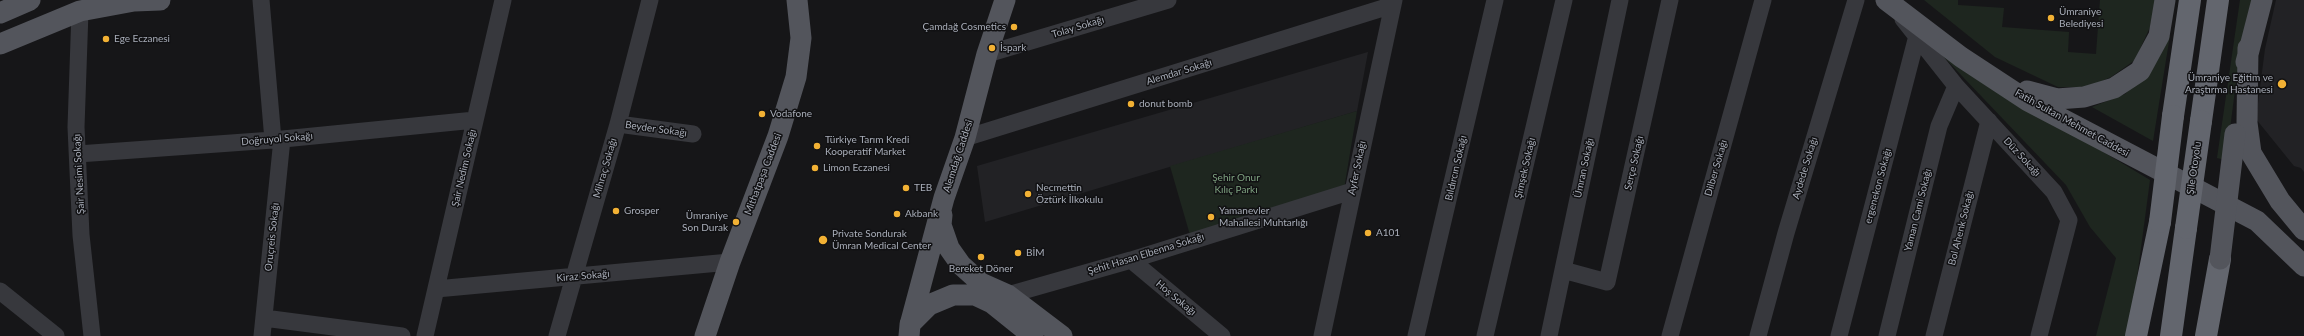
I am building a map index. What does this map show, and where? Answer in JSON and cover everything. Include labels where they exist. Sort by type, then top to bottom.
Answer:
[{"type":"highway","points":[[2173,116],[2180,0]]},
{"type":"highway","points":[[2144,336],[2190,0]]},
{"type":"highway","name":"Şile Otoyolu","points":[[2171,336],[2218,0]]},
{"type":"highway","points":[[2136,336],[2160,222]]},
{"type":"highway","points":[[2206,336],[2220,259]]},
{"type":"main road","points":[[0,12],[30,0]]},
{"type":"main road","points":[[0,44],[80,5],[160,0]]},
{"type":"main road","name":"Alemdağ Caddesi","points":[[909,330],[944,198],[965,138],[987,54],[1005,0]]},
{"type":"main road","points":[[2002,84],[2057,99],[2084,97],[2114,88],[2140,71],[2159,36],[2165,0]]},
{"type":"main road","points":[[2214,336],[2220,259],[2248,48],[2262,0]]},
{"type":"main road","name":"Mithatpaşa Caddesi","points":[[705,336],[730,262],[778,136],[796,77],[801,38],[796,2]]},
{"type":"main road","name":"Fatih Sultan Mehmet Caddesi","points":[[1890,3],[2028,101],[2257,221],[2304,266]]},
{"type":"main road","points":[[2248,48],[2247,123],[2251,153],[2280,201],[2304,230]]},
{"type":"main road","points":[[944,198],[941,226],[950,248],[961,265],[981,282],[1008,295],[1062,336]]},
{"type":"main road","points":[[909,330],[929,306],[953,295],[975,295],[992,303],[1033,336]]},
{"type":"street","name":"Oruçreis Sokağı","points":[[261,0],[278,139],[262,336]]},
{"type":"street","name":"Şair Nedim Sokağı","points":[[424,336],[503,0]]},
{"type":"street","name":"Mihraç Sokağı","points":[[557,336],[618,124],[650,0]]},
{"type":"street","name":"Tolay Sokağı","points":[[987,54],[1168,0]]},
{"type":"street","name":"Bıldırcın Sokağı","points":[[1416,336],[1495,0]]},
{"type":"street","name":"Şimşek Sokağı","points":[[1486,336],[1564,0]]},
{"type":"street","name":"Ümran Sokağı","points":[[1549,336],[1620,0]]},
{"type":"street","name":"Serçe Sokağı","points":[[1563,270],[1607,282],[1670,0]]},
{"type":"street","name":"Dilber Sokağı","points":[[1670,336],[1763,0]]},
{"type":"street","name":"Aydede Sokağı","points":[[1758,336],[1786,233],[1856,0]]},
{"type":"street","name":"Alemdar Sokağı","points":[[965,138],[1393,3]]},
{"type":"street","name":"Ayfer Sokağı","points":[[1322,336],[1393,3]]},
{"type":"street","name":"Düz Sokağı","points":[[1890,3],[1956,86],[2054,192],[2069,220],[2039,336]]},
{"type":"street","name":"Şair Nesimi Sokağı","points":[[80,5],[76,127],[82,235],[92,336]]},
{"type":"street","name":"ergenekon Sokağı","points":[[1839,336],[1917,36]]},
{"type":"street","name":"Yaman Cami Sokağı","points":[[1887,336],[1939,126],[1956,86]]},
{"type":"street","name":"Doğruyol Sokağı","points":[[78,154],[278,139],[475,120]]},
{"type":"street","name":"Bol Ahenk Sokağı","points":[[1934,336],[1989,121]]},
{"type":"street","name":"Beyder Sokağı","points":[[618,124],[693,134]]},
{"type":"street","name":"Şehit Hasan Elbenna Sokağı","points":[[1008,295],[1131,260],[1352,191]]},
{"type":"street","name":"Hoş Sokağı","points":[[1131,260],[1222,336]]},
{"type":"street","name":"Kiraz Sokağı","points":[[436,289],[730,262]]},
{"type":"street","points":[[0,291],[56,336]]},
{"type":"street","points":[[264,318],[402,336]]},
{"type":"shaded area","name":"Ümraniye Eğitim ve Araştırma Hastanesi","points":[[2276,0],[2304,0],[2304,172],[2301,168],[2294,166],[2256,119],[2265,49]]},
{"type":"shaded area","points":[[1368,52],[1357,111],[985,222],[977,166]]},
{"type":"green space","points":[[1924,0],[1958,0],[1958,5],[2004,8],[2002,27],[2069,32],[2068,52],[2096,54],[2100,0],[2155,0],[2150,27],[2135,60],[2111,77],[2088,87],[2058,87],[1995,57]]},
{"type":"green space","points":[[2240,0],[2253,0],[2241,43],[2226,160],[2217,158]]},
{"type":"green space","points":[[2170,35],[2153,141],[2092,107],[2125,94],[2152,66]]},
{"type":"green space","points":[[1942,55],[2150,180],[2136,285],[2127,336],[2096,336],[2116,258],[2090,227],[2066,185]]},
{"type":"green space","name":"Şehir Onur Kılıç Parkı","points":[[1357,111],[1344,189],[1190,235],[1170,166]]},
{"type":"place","name":"Ümraniye Belediyesi","points":[[2051,18]]},
{"type":"place","name":"Çamdağ Cosmetics","points":[[1014,27]]},
{"type":"place","name":"Ege Eczanesi","points":[[106,39]]},
{"type":"place","name":"İspark","points":[[992,48]]},
{"type":"place","name":"Ümraniye Eğitim ve Araştırma Hastanesi","points":[[2282,84]]},
{"type":"place","name":"donut bomb","points":[[1131,104]]},
{"type":"place","name":"Vodafone","points":[[762,114]]},
{"type":"place","name":"Türkiye Tarım Kredi Kooperatif Market","points":[[817,146]]},
{"type":"place","name":"Limon Eczanesi","points":[[815,168]]},
{"type":"place","name":"TEB","points":[[906,188]]},
{"type":"place","name":"Necmettin Öztürk İlkokulu","points":[[1028,194]]},
{"type":"place","name":"Grosper","points":[[616,211]]},
{"type":"place","name":"Akbank","points":[[897,214]]},
{"type":"place","name":"Yamanevler Mahallesi Muhtarlığı","points":[[1211,217]]},
{"type":"place","name":"Ümraniye Son Durak","points":[[736,222]]},
{"type":"place","name":"A101","points":[[1368,233]]},
{"type":"place","name":"Private Sondurak Ümran Medical Center","points":[[823,240]]},
{"type":"place","name":"BİM","points":[[1018,253]]},
{"type":"place","name":"Bereket Döner","points":[[981,257]]}]
